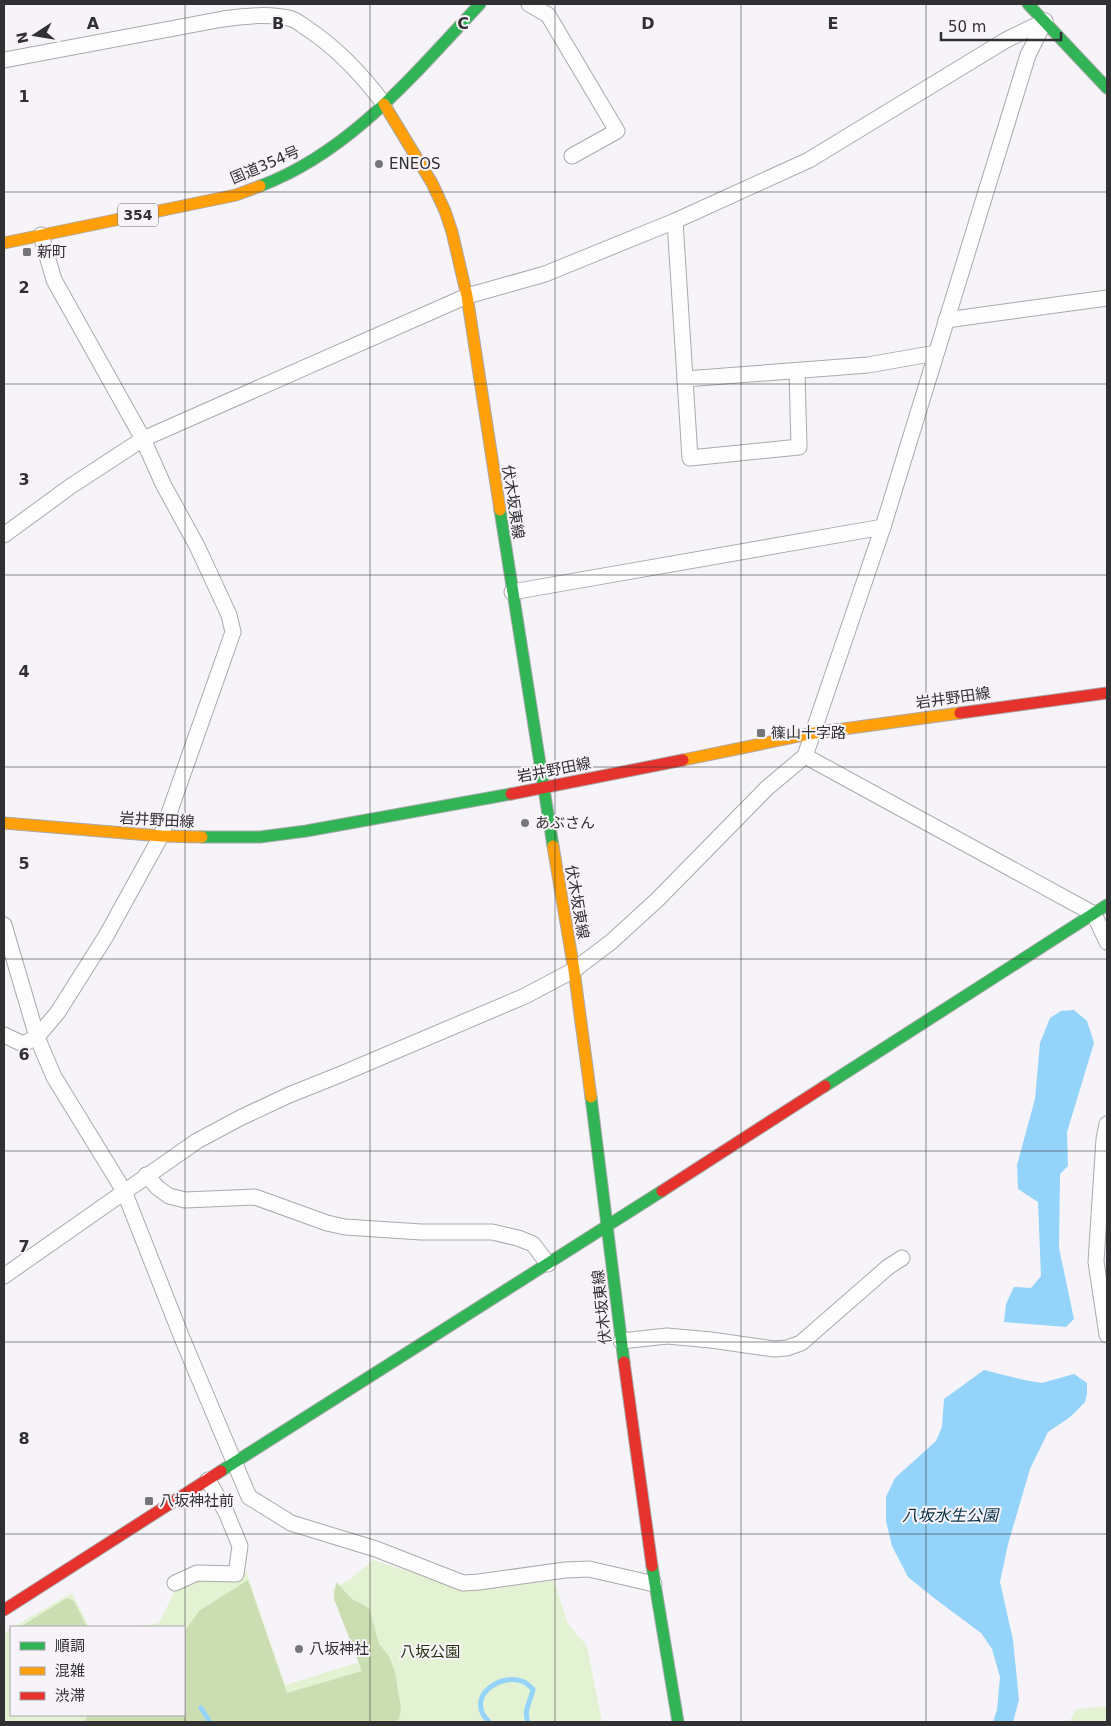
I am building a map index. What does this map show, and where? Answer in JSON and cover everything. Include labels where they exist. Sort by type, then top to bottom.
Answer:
[{"type":"main road","points":[[1033,5],[1045,21],[1107,88]]},
{"type":"main road","name":"国道354号","points":[[4,243],[206,202],[262,186],[297,170],[330,150],[353,133],[384,104],[470,7]]},
{"type":"main road","name":"伏木坂東線","points":[[384,104],[423,168],[445,212],[467,296],[543,788],[574,970],[654,1584],[678,1722]]},
{"type":"main road","name":"岩井野田線","points":[[4,823],[161,836],[220,838],[260,837],[306,832],[543,788],[814,733],[1107,692]]},
{"type":"main road","points":[[4,1610],[1107,905]]},
{"type":"street","points":[[529,4],[548,15],[617,131],[572,156]]},
{"type":"street","points":[[4,60],[223,19],[248,16],[276,17],[294,20],[316,34],[357,72],[384,104]]},
{"type":"street","points":[[4,535],[71,486],[143,439],[467,296],[545,274],[675,221],[809,160],[1006,40],[1045,21]]},
{"type":"street","points":[[4,1276],[197,1141],[289,1095],[525,996],[574,970],[611,942],[657,900],[767,788],[805,756],[883,527],[1028,55],[1045,21]]},
{"type":"street","points":[[675,221],[690,458],[799,447],[797,370]]},
{"type":"street","points":[[4,1036],[23,1044],[37,1037],[58,1012],[106,936],[161,836],[233,632],[221,595],[163,484],[143,439],[54,280],[41,235]]},
{"type":"street","points":[[946,320],[1107,298]]},
{"type":"street","points":[[686,379],[868,365],[936,353]]},
{"type":"street","points":[[512,592],[883,527]]},
{"type":"street","points":[[805,756],[1094,914],[1107,942]]},
{"type":"street","points":[[4,925],[37,1037],[54,1077],[124,1191],[248,1497],[290,1522],[376,1549],[463,1583],[565,1570],[589,1569],[654,1584]]},
{"type":"street","points":[[1107,1124],[1104,1139],[1096,1262],[1107,1335]]},
{"type":"street","points":[[146,1176],[169,1196],[185,1200],[255,1198],[327,1223],[345,1227],[421,1232],[492,1232],[533,1244],[548,1264]]},
{"type":"street","points":[[621,1341],[667,1336],[711,1340],[774,1350],[787,1348],[800,1343],[888,1267],[902,1258]]},
{"type":"street","points":[[175,1583],[197,1573],[236,1574],[240,1546],[226,1512],[208,1480]]},
{"type":"green space","name":"八坂公園","points":[[373,1560],[467,1590],[554,1581],[568,1624],[587,1646],[602,1722],[4,1722],[4,1633],[10,1629],[10,1716],[185,1716],[185,1626],[140,1626],[159,1623],[175,1590],[195,1578],[246,1571],[285,1685],[360,1662],[332,1590],[352,1578]]},
{"type":"green space","points":[[248,1580],[287,1693],[362,1671],[334,1599],[336,1582],[352,1599],[369,1608],[379,1644],[389,1656],[395,1672],[401,1709],[399,1719],[393,1722],[85,1722],[87,1716],[185,1716],[185,1631],[199,1611]]},
{"type":"green space","points":[[72,1593],[88,1626],[15,1626]]},
{"type":"green space","points":[[67,1598],[74,1601],[86,1626],[22,1626]]},
{"type":"green space","points":[[1107,1706],[1107,1722],[1069,1722],[1077,1709]]},
{"type":"water","points":[[1074,1010],[1087,1021],[1094,1043],[1067,1132],[1068,1166],[1060,1174],[1059,1248],[1074,1319],[1066,1327],[1004,1322],[1006,1304],[1014,1287],[1031,1288],[1041,1276],[1038,1202],[1018,1189],[1017,1165],[1035,1099],[1040,1043],[1050,1018],[1061,1011]]},
{"type":"water","name":"八坂水生公園","points":[[984,1370],[1042,1383],[1074,1374],[1087,1383],[1085,1402],[1070,1417],[1048,1432],[1030,1469],[1008,1544],[1000,1582],[1013,1640],[1019,1700],[1013,1722],[993,1722],[997,1710],[1000,1677],[992,1649],[981,1633],[908,1577],[892,1546],[886,1521],[886,1497],[895,1478],[936,1441],[942,1427],[944,1399]]},
{"type":"waterway","points":[[489,1722],[482,1712],[480,1704],[482,1697],[493,1685],[509,1680],[524,1682],[533,1689],[526,1713],[528,1722]]},
{"type":"waterway","points":[[201,1708],[210,1722]]},
{"type":"traffic: fast","points":[[260,186],[293,171],[324,153],[352,132],[406,83],[480,4]]},
{"type":"traffic: fast","points":[[1028,4],[1107,88]]},
{"type":"traffic: fast","points":[[500,510],[553,846]]},
{"type":"traffic: fast","points":[[202,837],[260,837],[306,831],[511,794]]},
{"type":"traffic: fast","points":[[825,1086],[1107,905]]},
{"type":"traffic: fast","points":[[591,1097],[624,1362]]},
{"type":"traffic: fast","points":[[221,1471],[662,1191]]},
{"type":"traffic: fast","points":[[652,1566],[678,1722]]},
{"type":"traffic: slow","points":[[384,104],[432,183],[452,232],[467,296],[500,510]]},
{"type":"traffic: slow","points":[[4,243],[236,195],[260,186]]},
{"type":"traffic: slow","points":[[683,760],[814,733],[960,713]]},
{"type":"traffic: slow","points":[[4,823],[161,836],[202,837]]},
{"type":"traffic: slow","points":[[553,846],[574,970],[591,1097]]},
{"type":"traffic: jam","points":[[960,713],[1107,693]]},
{"type":"traffic: jam","points":[[511,794],[683,760]]},
{"type":"traffic: jam","points":[[662,1191],[825,1086]]},
{"type":"traffic: jam","points":[[624,1362],[652,1566]]},
{"type":"traffic: jam","points":[[4,1610],[221,1471]]},
{"type":"place","name":"ENEOS","points":[[379,164]]},
{"type":"place","name":"新町","points":[[27,252]]},
{"type":"place","name":"篠山十字路","points":[[761,733]]},
{"type":"place","name":"あぶさん","points":[[525,823]]},
{"type":"place","name":"八坂神社前","points":[[149,1501]]},
{"type":"place","name":"八坂神社","points":[[299,1649]]}]
